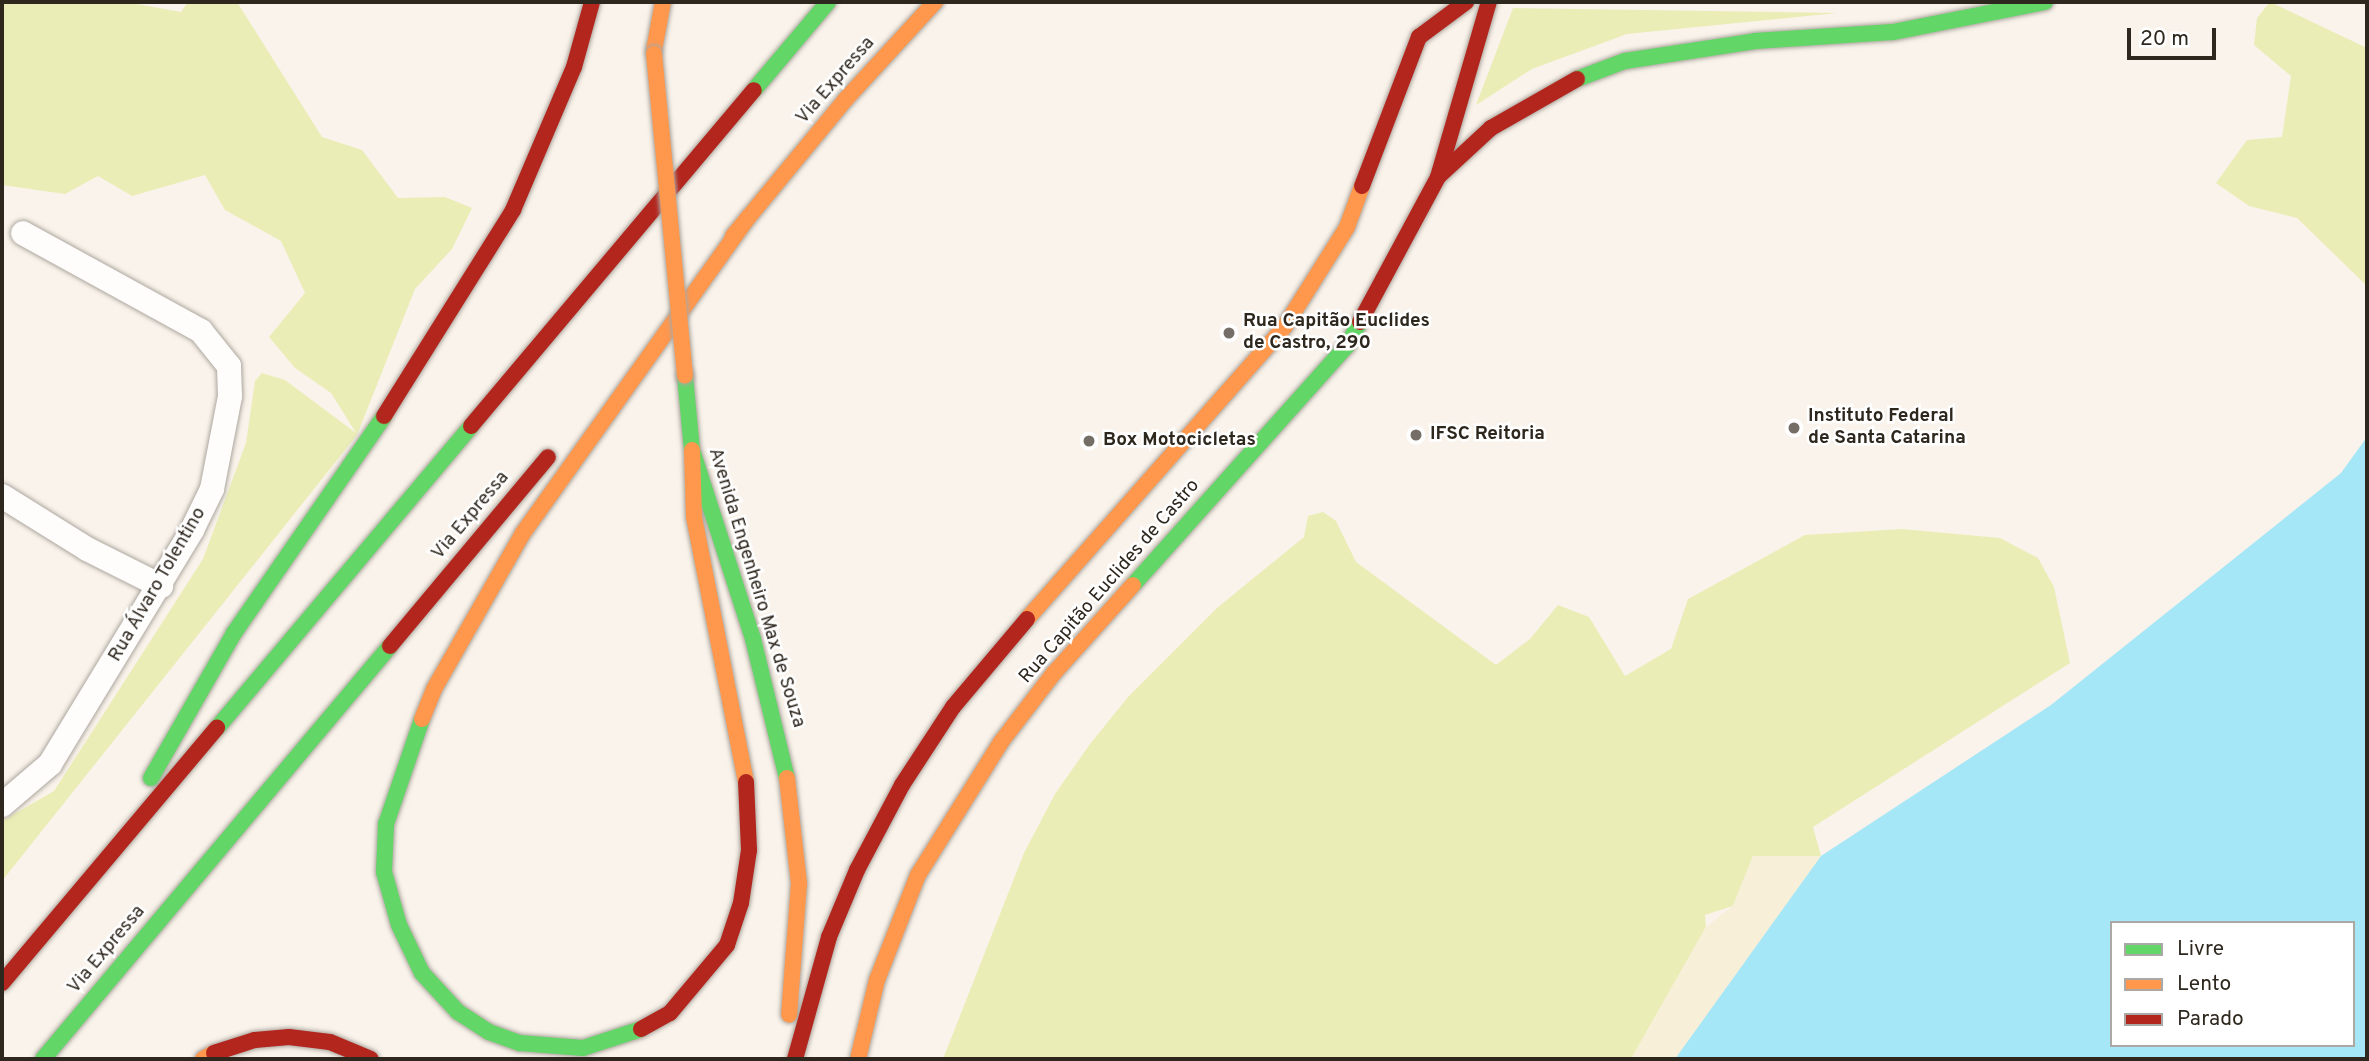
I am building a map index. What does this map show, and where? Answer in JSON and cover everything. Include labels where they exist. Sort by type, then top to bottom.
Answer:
[{"type":"main road","points":[[102,863],[233,633],[389,409],[513,209],[574,66],[592,2]]},
{"type":"main road","name":"Avenida Engenheiro Max de Souza","points":[[649,2],[692,450],[753,639],[791,794],[799,883],[784,1059]]},
{"type":"main road","points":[[654,52],[663,2]]},
{"type":"main road","points":[[2,983],[828,2]]},
{"type":"main road","name":"Via Expressa","points":[[596,400],[846,99],[935,2]]},
{"type":"main road","name":"Rua Capitão Euclides de Castro","points":[[795,1059],[830,937],[857,870],[902,785],[953,707],[1103,528],[1285,326],[1347,227],[1419,37],[1466,2]]},
{"type":"main road","points":[[1438,177],[1489,2]]},
{"type":"main road","name":"Rua Capitão Euclides de Castro","points":[[858,1059],[877,980],[919,876],[1001,742],[1054,673],[1347,346],[1438,177],[1490,128],[1567,82],[1625,61],[1755,41],[1816,40],[1893,32],[2045,2]]},
{"type":"main road","points":[[692,450],[694,517],[704,584],[748,792],[749,849],[741,903],[727,944],[670,1013],[630,1036],[583,1048],[520,1043],[489,1031],[458,1012],[422,973],[399,925],[384,872],[386,824],[398,777],[434,689],[523,533],[569,463],[748,218]]},
{"type":"main road","name":"Via Expressa","points":[[43,1059],[560,443]]},
{"type":"main road","points":[[209,1057],[255,1040],[289,1037],[330,1042],[371,1059]]},
{"type":"street","name":"Rua Álvaro Tolentino","points":[[2,806],[50,764],[161,586],[212,489],[227,424],[229,366],[201,331],[23,233]]},
{"type":"street","points":[[2,496],[87,549],[161,586]]},
{"type":"green space","points":[[2,2],[126,2],[181,12],[188,2],[237,2],[322,137],[362,150],[398,198],[445,197],[472,208],[452,249],[415,289],[357,435],[2,881],[2,821],[54,791],[203,559],[246,443],[255,381],[262,373],[285,380],[356,433],[331,393],[295,368],[269,337],[305,293],[281,241],[225,210],[205,175],[132,196],[98,176],[65,194],[2,185]]},
{"type":"green space","points":[[2270,2],[2367,48],[2367,286],[2297,218],[2249,206],[2216,183],[2247,140],[2282,137],[2291,76],[2254,45],[2257,18]]},
{"type":"green space","points":[[1513,8],[1837,13],[1627,34],[1532,69],[1476,105]]},
{"type":"green space","points":[[1323,512],[1336,521],[1356,562],[1496,665],[1530,639],[1558,605],[1589,617],[1625,676],[1671,649],[1688,599],[1805,535],[1902,529],[2000,538],[2038,558],[2054,587],[2070,663],[1813,827],[1821,856],[1753,856],[1733,906],[1705,915],[1706,927],[1631,1059],[943,1059],[1024,853],[1055,794],[1090,744],[1128,697],[1217,608],[1304,537],[1308,516]]},
{"type":"sand","points":[[1753,856],[1821,856],[1675,1059],[1631,1059],[1706,927],[1733,906]]},
{"type":"water","points":[[2367,437],[2367,1059],[1675,1059],[1821,856],[2051,705],[2341,473]]},
{"type":"traffic: fast","points":[[754,90],[828,2]]},
{"type":"traffic: fast","points":[[1577,79],[1625,61],[1755,41],[1893,32],[2045,2]]},
{"type":"traffic: fast","points":[[1133,585],[1347,346],[1360,322]]},
{"type":"traffic: fast","points":[[685,376],[692,450],[753,639],[787,778]]},
{"type":"traffic: fast","points":[[151,778],[234,633],[384,416]]},
{"type":"traffic: fast","points":[[217,728],[471,426]]},
{"type":"traffic: fast","points":[[43,1059],[390,646]]},
{"type":"traffic: fast","points":[[422,719],[386,824],[384,872],[399,925],[422,973],[458,1012],[489,1032],[520,1043],[583,1048],[641,1029]]},
{"type":"traffic: slow","points":[[654,50],[663,2]]},
{"type":"traffic: slow","points":[[733,236],[846,99],[935,2]]},
{"type":"traffic: slow","points":[[654,54],[685,376]]},
{"type":"traffic: slow","points":[[1027,619],[1285,326],[1347,227],[1362,186]]},
{"type":"traffic: slow","points":[[422,719],[434,689],[523,533],[748,218]]},
{"type":"traffic: slow","points":[[692,450],[694,517],[746,782]]},
{"type":"traffic: slow","points":[[858,1059],[877,980],[918,875],[1001,742],[1054,673],[1133,585]]},
{"type":"traffic: slow","points":[[787,778],[799,883],[789,1015]]},
{"type":"traffic: slow","points":[[203,1059],[214,1053]]},
{"type":"traffic: jam","points":[[384,416],[513,210],[574,67],[592,2]]},
{"type":"traffic: jam","points":[[1362,186],[1419,37],[1466,2]]},
{"type":"traffic: jam","points":[[1438,177],[1489,2]]},
{"type":"traffic: jam","points":[[1360,322],[1438,177],[1491,128],[1577,79]]},
{"type":"traffic: jam","points":[[471,426],[754,90]]},
{"type":"traffic: jam","points":[[390,646],[548,457]]},
{"type":"traffic: jam","points":[[795,1059],[829,937],[857,870],[902,785],[953,707],[1027,619]]},
{"type":"traffic: jam","points":[[2,983],[217,728]]},
{"type":"traffic: jam","points":[[641,1029],[670,1013],[727,945],[741,903],[749,850],[746,782]]},
{"type":"traffic: jam","points":[[214,1053],[255,1040],[289,1037],[330,1042],[371,1059]]},
{"type":"place","name":"Rua Capitão Euclides de Castro, 290","points":[[1229,333]]},
{"type":"place","name":"Instituto Federal de Santa Catarina","points":[[1794,428]]},
{"type":"place","name":"IFSC Reitoria","points":[[1416,435]]},
{"type":"place","name":"Box Motocicletas","points":[[1089,441]]}]
